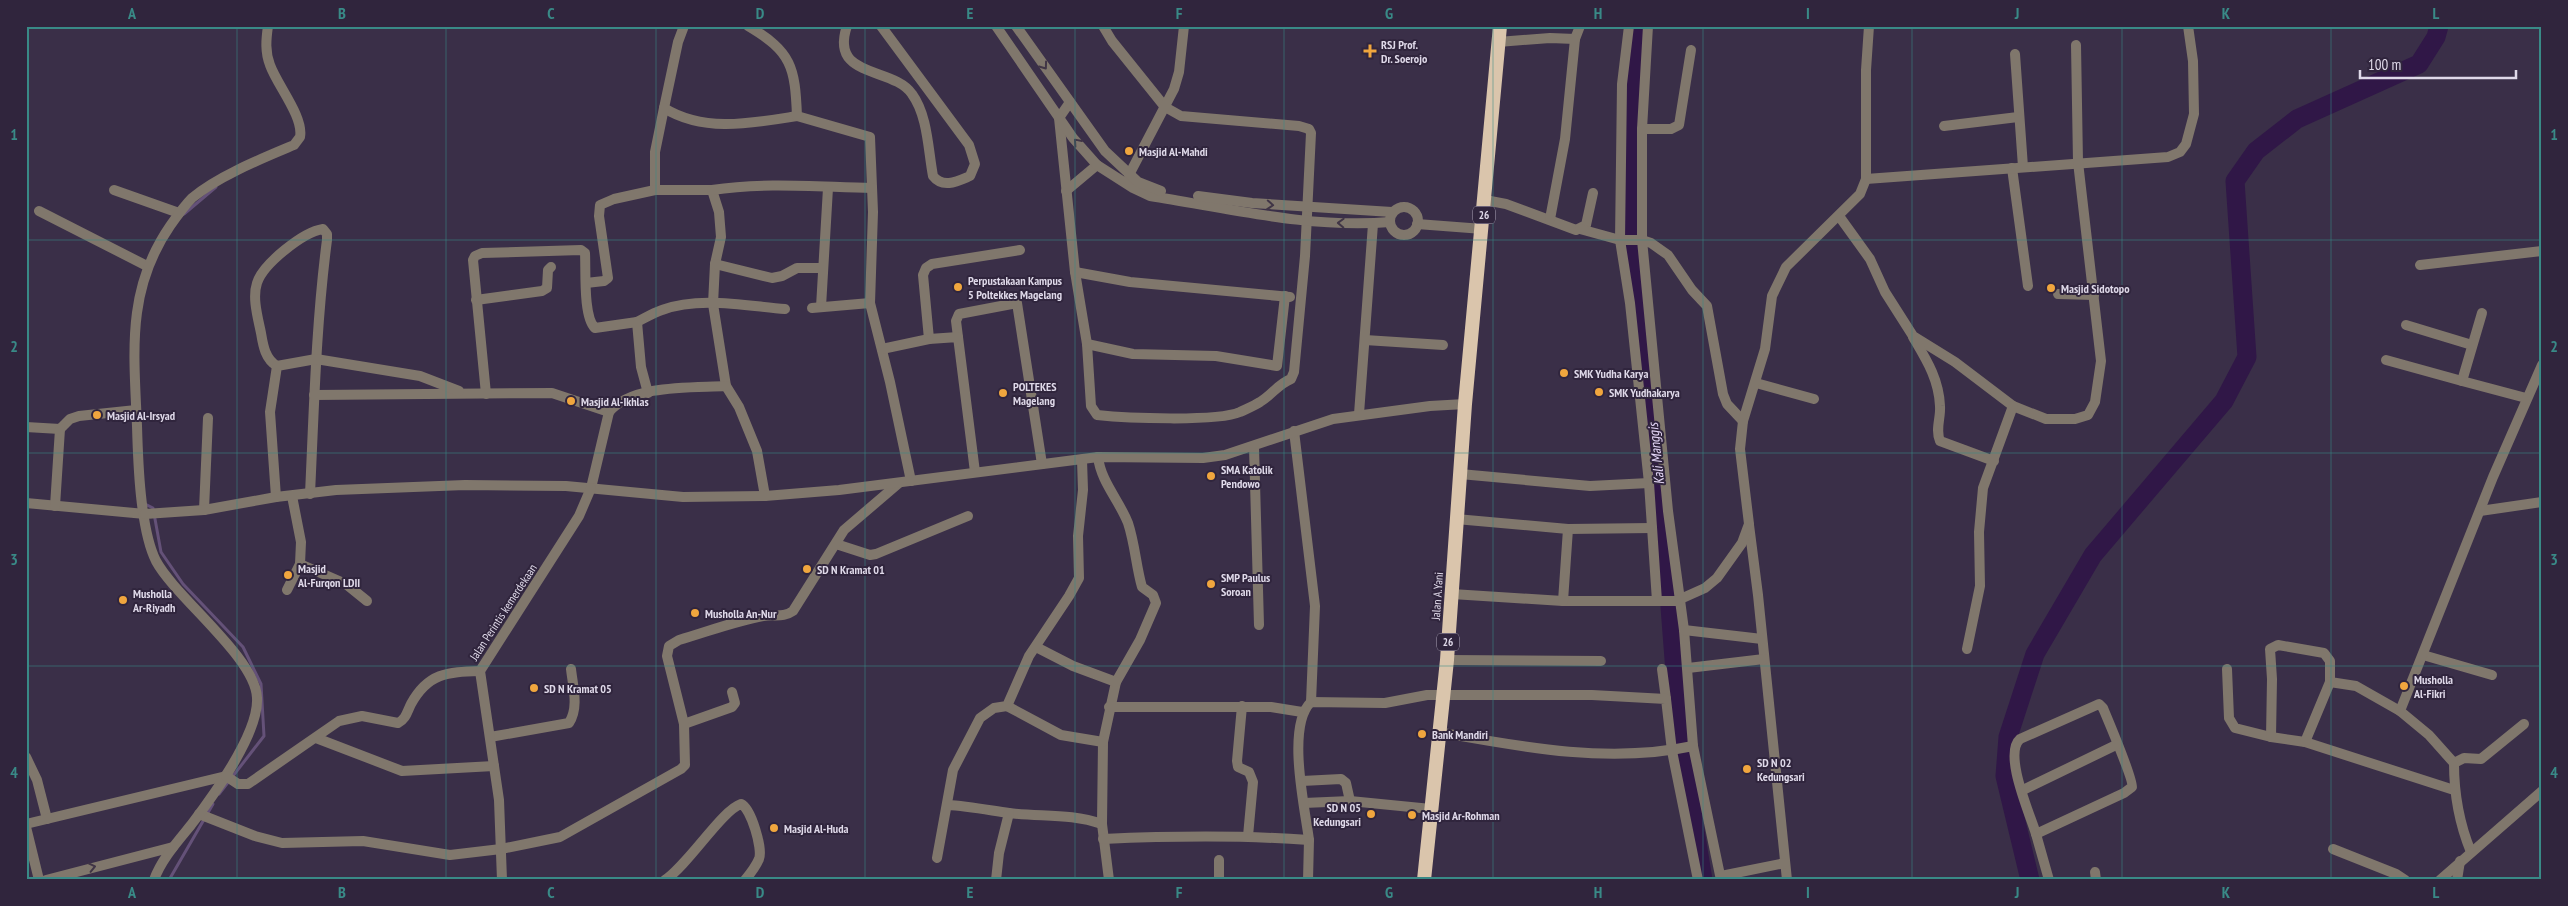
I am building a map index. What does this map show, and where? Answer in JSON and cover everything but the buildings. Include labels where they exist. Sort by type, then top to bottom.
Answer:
[{"type":"highway","name":"26","points":[[1465,404],[1483,229],[1500,26]]},
{"type":"highway","name":"Jalan A.Yani","points":[[1424,880],[1447,660],[1465,404]]},
{"type":"street","points":[[154,880],[173,848],[199,814],[231,780],[256,719],[257,696],[255,684],[215,630],[164,573],[155,558],[139,478],[135,340],[137,304],[147,266],[179,213],[193,198],[231,174],[294,145],[300,137],[300,125],[270,65],[266,48],[268,26]]},
{"type":"street","points":[[656,190],[655,152],[678,42],[684,26]]},
{"type":"street","points":[[748,26],[772,40],[787,58],[796,88],[797,116]]},
{"type":"street","points":[[847,26],[843,39],[848,57],[862,69],[905,85],[917,101],[921,112],[933,176],[936,180],[948,184],[970,176],[975,164],[969,145],[881,26]]},
{"type":"street","points":[[996,26],[1073,138],[1097,165],[1133,188],[1150,196],[1306,220],[1373,224],[1391,217],[1400,207],[1410,208],[1416,215],[1417,224],[1412,232],[1402,234],[1394,231],[1391,217]]},
{"type":"street","points":[[1016,26],[1105,151],[1129,175],[1152,189],[1252,204],[1307,207],[1391,217]]},
{"type":"street","points":[[1070,102],[1059,118],[1075,272],[1087,344],[1091,406],[1097,415],[1123,418],[1216,416],[1237,413],[1260,402],[1280,383],[1291,379],[1294,372],[1312,138],[1309,129],[1299,126],[1180,116],[1165,107],[1112,41],[1103,26]]},
{"type":"street","points":[[1112,41],[1114,26]]},
{"type":"street","points":[[1129,175],[1174,89],[1179,72],[1184,26]]},
{"type":"street","points":[[1550,219],[1565,139],[1575,39],[1580,26]]},
{"type":"street","points":[[1629,26],[1622,84],[1622,241],[1649,483],[1659,601]]},
{"type":"street","points":[[1648,26],[1642,129],[1640,240],[1678,601],[1684,630],[1688,668],[1692,746],[1721,878],[1785,863]]},
{"type":"street","points":[[1787,880],[1740,448],[1743,422],[1765,349],[1772,296],[1786,267],[1860,194],[1866,179],[1866,70],[1869,26]]},
{"type":"street","points":[[1866,179],[2078,162],[2168,157],[2180,152],[2186,144],[2194,114],[2193,61],[2188,26]]},
{"type":"street","points":[[1498,42],[1550,38],[1575,39]]},
{"type":"street","points":[[1913,336],[1956,362],[2014,406],[2046,419],[2075,419],[2088,415],[2094,402],[2101,360],[2078,162],[2076,45]]},
{"type":"street","points":[[1642,129],[1671,129],[1679,125],[1691,50]]},
{"type":"street","points":[[2015,54],[2023,167]]},
{"type":"street","points":[[664,108],[688,120],[740,126],[797,116],[869,136],[872,188],[870,304],[882,349],[911,481]]},
{"type":"street","points":[[1944,126],[2018,117]]},
{"type":"street","points":[[1066,191],[1097,165]]},
{"type":"street","points":[[2012,168],[2028,286]]},
{"type":"street","points":[[586,283],[604,281],[608,278],[599,216],[600,205],[614,199],[656,190],[712,190],[785,184],[828,188],[872,188]]},
{"type":"street","points":[[828,188],[823,268],[816,307],[870,304]]},
{"type":"street","points":[[114,190],[179,213]]},
{"type":"street","points":[[712,190],[719,212],[721,237],[715,264],[713,304],[726,386],[739,407],[757,451],[765,496]]},
{"type":"street","points":[[1580,229],[1586,225],[1593,193]]},
{"type":"street","points":[[1485,200],[1506,204],[1550,219],[1572,229],[1580,229],[1622,241],[1640,240],[1651,243],[1668,255],[1692,290],[1707,306],[1726,404],[1743,422]]},
{"type":"street","points":[[39,211],[147,266]]},
{"type":"street","points":[[1839,216],[1873,264],[1885,292],[1913,336],[1936,379],[1940,406],[1937,430],[1940,441],[1994,461]]},
{"type":"street","points":[[1359,414],[1373,224]]},
{"type":"street","points":[[1417,224],[1483,229]]},
{"type":"street","points":[[276,366],[268,358],[262,338],[257,316],[256,285],[261,274],[294,243],[305,235],[323,229],[327,234],[328,240],[321,286],[310,494]]},
{"type":"street","points":[[486,394],[473,260],[475,256],[482,253],[581,250],[585,253],[588,308],[592,326],[596,328],[637,322],[663,310],[683,305],[713,304],[785,309]]},
{"type":"street","points":[[929,339],[923,275],[926,268],[932,264],[1020,250]]},
{"type":"street","points":[[2420,265],[2542,251]]},
{"type":"street","points":[[715,264],[772,278],[782,276],[797,268],[823,268]]},
{"type":"street","points":[[476,300],[542,291],[547,288],[548,270],[551,267]]},
{"type":"street","points":[[1075,272],[1130,282],[1299,297]]},
{"type":"street","points":[[2058,294],[2094,295]]},
{"type":"street","points":[[1280,383],[1277,366],[1285,296]]},
{"type":"street","points":[[975,472],[956,321],[959,314],[1017,303],[1042,464]]},
{"type":"street","points":[[2462,381],[2482,313]]},
{"type":"street","points":[[637,322],[641,367],[648,393]]},
{"type":"street","points":[[2406,325],[2472,345]]},
{"type":"street","points":[[882,349],[929,339],[958,337]]},
{"type":"street","points":[[1365,340],[1443,345]]},
{"type":"street","points":[[1087,344],[1134,354],[1216,356],[1277,366]]},
{"type":"street","points":[[276,366],[316,359],[420,376],[465,393]]},
{"type":"street","points":[[2386,360],[2526,398]]},
{"type":"street","points":[[2400,711],[2526,398],[2542,365]]},
{"type":"street","points":[[276,366],[270,412],[276,497]]},
{"type":"street","points":[[1756,383],[1814,399]]},
{"type":"street","points":[[314,395],[552,394],[609,412],[625,398],[669,389],[726,386]]},
{"type":"street","points":[[26,503],[145,514],[204,510],[276,497],[465,485],[591,488],[683,496],[765,496],[899,483],[1098,457],[1203,458],[1226,455],[1254,447],[1294,431],[1359,414],[1465,404]]},
{"type":"street","points":[[1967,649],[1980,586],[1979,532],[1984,488],[2014,406]]},
{"type":"street","points":[[54,506],[60,429],[70,419],[79,416],[136,410]]},
{"type":"street","name":"Jalan Perintis kemerdekaan","points":[[502,880],[499,800],[480,671],[579,516],[591,488],[609,412]]},
{"type":"street","points":[[204,510],[208,418]]},
{"type":"street","points":[[26,427],[60,429]]},
{"type":"street","points":[[1294,431],[1315,606],[1310,702],[1302,712],[1298,748],[1309,840],[1308,880]]},
{"type":"street","points":[[1254,447],[1259,624]]},
{"type":"street","points":[[1098,457],[1100,472],[1127,521],[1142,587],[1153,595],[1156,603],[1140,640],[1116,682],[1109,707],[1103,742],[1102,824],[1109,880]]},
{"type":"street","points":[[1007,706],[1028,656],[1036,647],[1079,578],[1078,536],[1083,490],[1082,460]]},
{"type":"street","points":[[1460,474],[1590,486],[1649,483]]},
{"type":"street","points":[[199,814],[255,836],[282,843],[363,841],[450,854],[501,849],[560,838],[681,769],[686,760],[684,724],[668,656],[669,646],[679,640],[755,618],[786,616],[793,612],[844,530],[899,483]]},
{"type":"street","points":[[287,590],[300,564],[301,542],[292,496]]},
{"type":"street","points":[[2480,511],[2542,502]]},
{"type":"street","points":[[836,544],[870,555],[876,554],[968,516]]},
{"type":"street","points":[[1456,519],[1568,529],[1652,528]]},
{"type":"street","points":[[1452,594],[1563,601],[1678,601],[1705,588],[1717,578],[1742,542],[1748,524]]},
{"type":"street","points":[[1563,601],[1568,529]]},
{"type":"street","points":[[300,564],[346,584],[367,601]]},
{"type":"street","points":[[1684,630],[1762,639]]},
{"type":"street","points":[[2271,737],[2272,680],[2270,649],[2273,646],[2324,653],[2330,661],[2330,682],[2305,742]]},
{"type":"street","points":[[1036,647],[1073,666],[1116,682]]},
{"type":"street","points":[[2423,655],[2492,675]]},
{"type":"street","points":[[1688,668],[1764,659]]},
{"type":"street","points":[[1447,660],[1601,662]]},
{"type":"street","points":[[490,736],[569,723],[575,703],[571,669]]},
{"type":"street","points":[[1662,669],[1673,751],[1698,880]]},
{"type":"street","points":[[2227,669],[2230,723],[2240,730],[2305,742],[2454,790]]},
{"type":"street","points":[[38,880],[26,825],[231,780],[248,784],[339,721],[354,716],[398,723],[405,720],[420,689],[432,678],[460,671],[480,671]]},
{"type":"street","points":[[2330,682],[2356,686],[2400,711],[2429,735],[2454,764],[2454,790],[2461,824],[2471,852]]},
{"type":"street","points":[[684,724],[732,707],[735,703],[732,692]]},
{"type":"street","points":[[1310,702],[1385,703],[1422,695],[1442,697],[1592,695],[1666,699]]},
{"type":"street","points":[[2036,834],[2132,787],[2132,778],[2116,746],[2103,708],[2096,704],[2020,739],[2015,745],[2014,763],[2049,880]]},
{"type":"street","points":[[937,858],[953,770],[980,718],[994,708],[1007,706],[1061,735],[1103,742]]},
{"type":"street","points":[[1109,707],[1242,706],[1271,707],[1302,712]]},
{"type":"street","points":[[1242,706],[1236,761],[1238,767],[1249,772],[1253,782],[1248,836]]},
{"type":"street","points":[[2454,764],[2464,758],[2481,759],[2524,724]]},
{"type":"street","points":[[1438,732],[1516,746],[1606,754],[1673,751],[1692,746]]},
{"type":"street","points":[[316,738],[402,771],[494,766]]},
{"type":"street","points":[[2022,790],[2116,746]]},
{"type":"street","points":[[26,757],[37,780],[47,819]]},
{"type":"street","points":[[1302,781],[1341,779],[1346,783],[1350,801]]},
{"type":"street","points":[[2440,880],[2542,791]]},
{"type":"street","points":[[1304,803],[1350,801],[1431,809]]},
{"type":"street","points":[[665,880],[675,874],[722,820],[736,806],[741,804],[746,806],[750,812],[760,847],[759,859],[746,880]]},
{"type":"street","points":[[947,805],[977,807],[1009,813],[1077,816],[1102,824]]},
{"type":"street","points":[[996,880],[999,853],[1009,813]]},
{"type":"street","points":[[1103,839],[1248,836],[1309,840]]},
{"type":"street","points":[[46,880],[173,848]]},
{"type":"street","points":[[2333,849],[2396,874],[2405,880]]},
{"type":"street","points":[[1219,860],[1219,880]]},
{"type":"street","points":[[2457,880],[2460,861]]},
{"type":"waterway","name":"Kali Manggis","points":[[1640,26],[1634,71],[1632,219],[1665,542],[1680,737],[1703,880]]},
{"type":"waterway","points":[[2030,880],[2005,776],[2008,737],[2035,654],[2093,555],[2224,401],[2247,357],[2235,181],[2256,151],[2297,119],[2419,64],[2436,37],[2439,26]]},
{"type":"waterway","points":[[184,214],[216,187]]},
{"type":"waterway","points":[[145,504],[153,508],[161,552],[183,584],[243,647],[261,684],[264,736],[219,794]]},
{"type":"waterway","points":[[169,880],[213,804]]},
{"type":"place","name":"RSJ Prof. Dr. Soerojo","points":[[1370,51]]},
{"type":"place","name":"Masjid Al-Mahdi","points":[[1129,151]]},
{"type":"place","name":"Perpustakaan Kampus 5 Poltekkes Magelang","points":[[958,287]]},
{"type":"place","name":"Masjid Sidotopo","points":[[2051,288]]},
{"type":"place","name":"SMK Yudha Karya","points":[[1564,373]]},
{"type":"place","name":"SMK Yudhakarya","points":[[1599,392]]},
{"type":"place","name":"POLTEKES Magelang","points":[[1003,393]]},
{"type":"place","name":"Masjid Al-Ikhlas","points":[[571,401]]},
{"type":"place","name":"Masjid Al-Irsyad","points":[[97,415]]},
{"type":"place","name":"SMA Katolik Pendowo","points":[[1211,476]]},
{"type":"place","name":"SD N Kramat 01","points":[[807,569]]},
{"type":"place","name":"Masjid Al-Furqon LDII","points":[[288,575]]},
{"type":"place","name":"SMP Paulus Soroan","points":[[1211,584]]},
{"type":"place","name":"Musholla Ar-Riyadh","points":[[123,600]]},
{"type":"place","name":"Musholla An-Nur","points":[[695,613]]},
{"type":"place","name":"Musholla Al-Fikri","points":[[2404,686]]},
{"type":"place","name":"SD N Kramat 05","points":[[534,688]]},
{"type":"place","name":"Bank Mandiri","points":[[1422,734]]},
{"type":"place","name":"SD N 02 Kedungsari","points":[[1747,769]]},
{"type":"place","name":"SD N 05 Kedungsari","points":[[1371,814]]},
{"type":"place","name":"Masjid Ar-Rohman","points":[[1412,815]]},
{"type":"place","name":"Masjid Al-Huda","points":[[774,828]]}]
